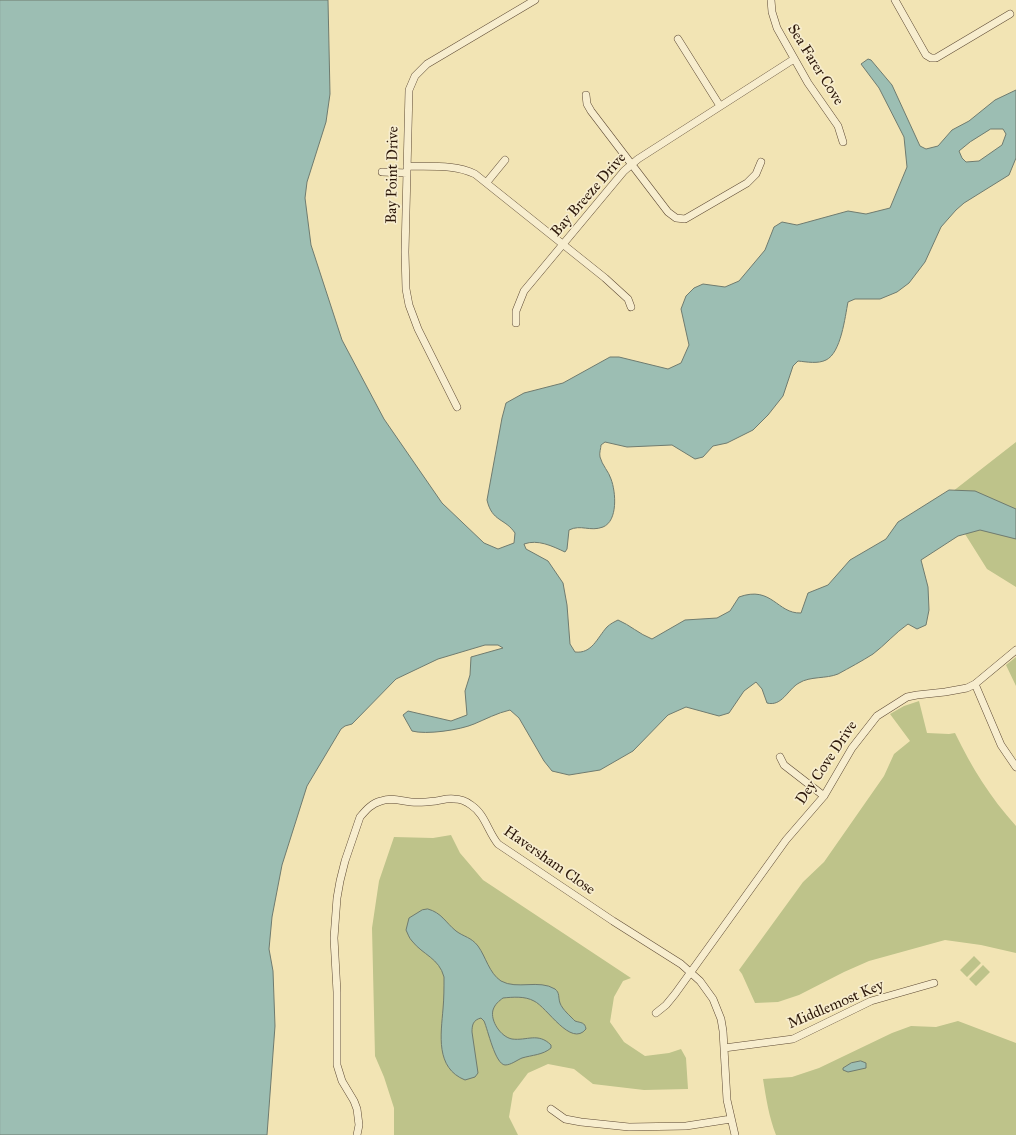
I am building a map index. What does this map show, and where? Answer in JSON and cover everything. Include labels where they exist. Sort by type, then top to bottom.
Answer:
[{"type":"street","name":"Bay Point Drive","points":[[457,407],[418,329],[407,298],[405,268],[408,98],[415,76],[427,64],[535,0]]},
{"type":"street","name":"Sea Farer Cove","points":[[771,0],[774,21],[808,83],[838,126],[843,142]]},
{"type":"street","points":[[895,0],[926,55],[931,61],[1010,14]]},
{"type":"street","points":[[678,39],[720,106]]},
{"type":"street","name":"Bay Breeze Drive","points":[[516,323],[516,311],[522,295],[631,164],[794,59]]},
{"type":"street","points":[[586,95],[587,104],[591,111],[631,164],[668,212],[680,219],[695,213],[747,183],[756,174],[761,162]]},
{"type":"street","points":[[487,182],[504,160]]},
{"type":"street","points":[[382,172],[447,167],[463,169],[475,174],[487,182],[563,244],[628,299],[631,307]]},
{"type":"street","name":"Dey Cove Drive","points":[[656,1012],[666,1005],[786,840],[824,796],[852,748],[877,716],[907,697],[967,688],[975,684],[1016,650]]},
{"type":"street","points":[[975,684],[1001,745],[1016,767]]},
{"type":"street","points":[[780,757],[784,765],[824,796]]},
{"type":"street","name":"Haversham Close","points":[[357,1135],[359,1125],[357,1108],[340,1075],[336,1059],[337,1023],[334,920],[340,881],[352,837],[360,817],[375,803],[386,799],[412,802],[436,801],[452,798],[466,801],[472,805],[481,814],[498,844],[691,972],[707,990],[717,1008],[723,1031],[725,1083],[735,1135]]},
{"type":"street","name":"Middlemost Key","points":[[724,1048],[793,1039],[871,1001],[934,983]]},
{"type":"street","points":[[550,1109],[565,1118],[581,1122],[629,1128],[686,1126],[731,1120]]},
{"type":"green space","points":[[1016,442],[1016,587],[987,569],[943,499]]},
{"type":"green space","points":[[1016,657],[1016,686],[1006,665]]},
{"type":"green space","points":[[919,701],[927,733],[955,733],[982,782],[1016,826],[1016,953],[981,945],[945,940],[869,961],[799,995],[778,1002],[755,1003],[739,970],[803,882],[824,862],[884,776],[894,754],[910,741],[890,714],[904,706]]},
{"type":"green space","points":[[451,835],[460,853],[483,880],[631,978],[623,981],[614,997],[610,1022],[624,1042],[645,1056],[669,1053],[681,1049],[686,1058],[688,1089],[644,1090],[593,1084],[574,1069],[548,1064],[528,1073],[513,1093],[509,1117],[518,1135],[394,1135],[394,1108],[384,1077],[375,1056],[372,928],[379,881],[394,837],[433,838]]},
{"type":"green space","points":[[974,956],[981,963],[967,977],[960,970]]},
{"type":"green space","points":[[983,965],[990,972],[976,986],[969,979]]},
{"type":"green space","points":[[958,1021],[1016,1043],[1016,1135],[776,1135],[763,1079],[792,1077],[819,1068],[892,1033],[911,1026],[936,1027]]},
{"type":"water","points":[[0,0],[328,0],[330,94],[326,122],[307,182],[305,198],[311,245],[342,340],[384,419],[442,503],[484,543],[498,549],[514,543],[515,533],[511,528],[495,516],[489,507],[487,500],[506,403],[524,393],[563,383],[610,357],[619,357],[668,369],[681,363],[689,345],[681,309],[686,296],[694,288],[703,284],[725,287],[739,281],[765,250],[774,227],[782,222],[797,225],[848,211],[866,214],[890,208],[907,167],[904,137],[879,88],[861,64],[868,59],[871,60],[892,85],[920,146],[926,149],[938,146],[952,130],[969,121],[995,100],[1016,90],[1016,158],[1009,175],[964,203],[956,210],[941,227],[925,262],[909,283],[897,292],[880,299],[855,299],[848,302],[842,334],[839,343],[831,356],[820,362],[798,361],[793,366],[783,396],[768,415],[753,430],[727,443],[713,446],[703,457],[695,459],[672,445],[627,447],[605,442],[601,445],[600,457],[611,479],[615,498],[613,513],[608,524],[594,529],[573,528],[569,530],[567,549],[565,552],[540,543],[534,542],[524,544],[526,549],[548,561],[563,583],[567,605],[570,644],[575,652],[581,652],[590,648],[607,627],[618,620],[652,639],[685,620],[717,618],[730,611],[739,597],[750,594],[767,597],[786,609],[801,613],[808,593],[828,585],[850,560],[886,539],[898,522],[949,490],[975,491],[1016,509],[1016,539],[980,530],[958,536],[921,560],[928,587],[929,610],[926,625],[917,629],[908,624],[873,654],[851,667],[833,676],[813,678],[803,681],[795,686],[781,700],[772,704],[767,703],[762,689],[756,682],[744,691],[729,713],[719,716],[686,707],[668,715],[633,751],[600,770],[569,775],[552,771],[544,761],[519,718],[510,710],[460,728],[434,732],[412,731],[403,715],[408,711],[451,721],[467,715],[465,691],[470,675],[471,657],[503,648],[498,645],[485,645],[438,659],[396,679],[352,724],[341,729],[307,786],[282,865],[272,917],[269,949],[273,971],[275,1026],[267,1135],[0,1135]],"holes":[[[991,129],[1003,129],[1006,134],[1002,145],[979,161],[966,162],[962,158],[959,151],[970,142]]]},
{"type":"water","points":[[428,909],[437,913],[456,931],[470,939],[478,946],[493,974],[497,978],[507,984],[535,984],[549,986],[555,989],[558,992],[560,1003],[564,1009],[575,1021],[584,1024],[586,1029],[580,1033],[573,1033],[566,1030],[539,1005],[530,999],[515,997],[503,998],[493,1010],[493,1019],[500,1032],[512,1039],[542,1039],[551,1045],[551,1048],[541,1053],[522,1058],[505,1065],[498,1059],[484,1021],[481,1018],[475,1021],[472,1029],[478,1073],[475,1077],[465,1080],[455,1075],[444,1059],[442,1049],[441,1029],[444,1001],[444,977],[442,971],[435,961],[416,946],[410,939],[406,930],[409,918],[422,910]]},
{"type":"water","points":[[861,1061],[866,1063],[866,1068],[848,1072],[843,1070],[843,1068],[851,1063]]}]
